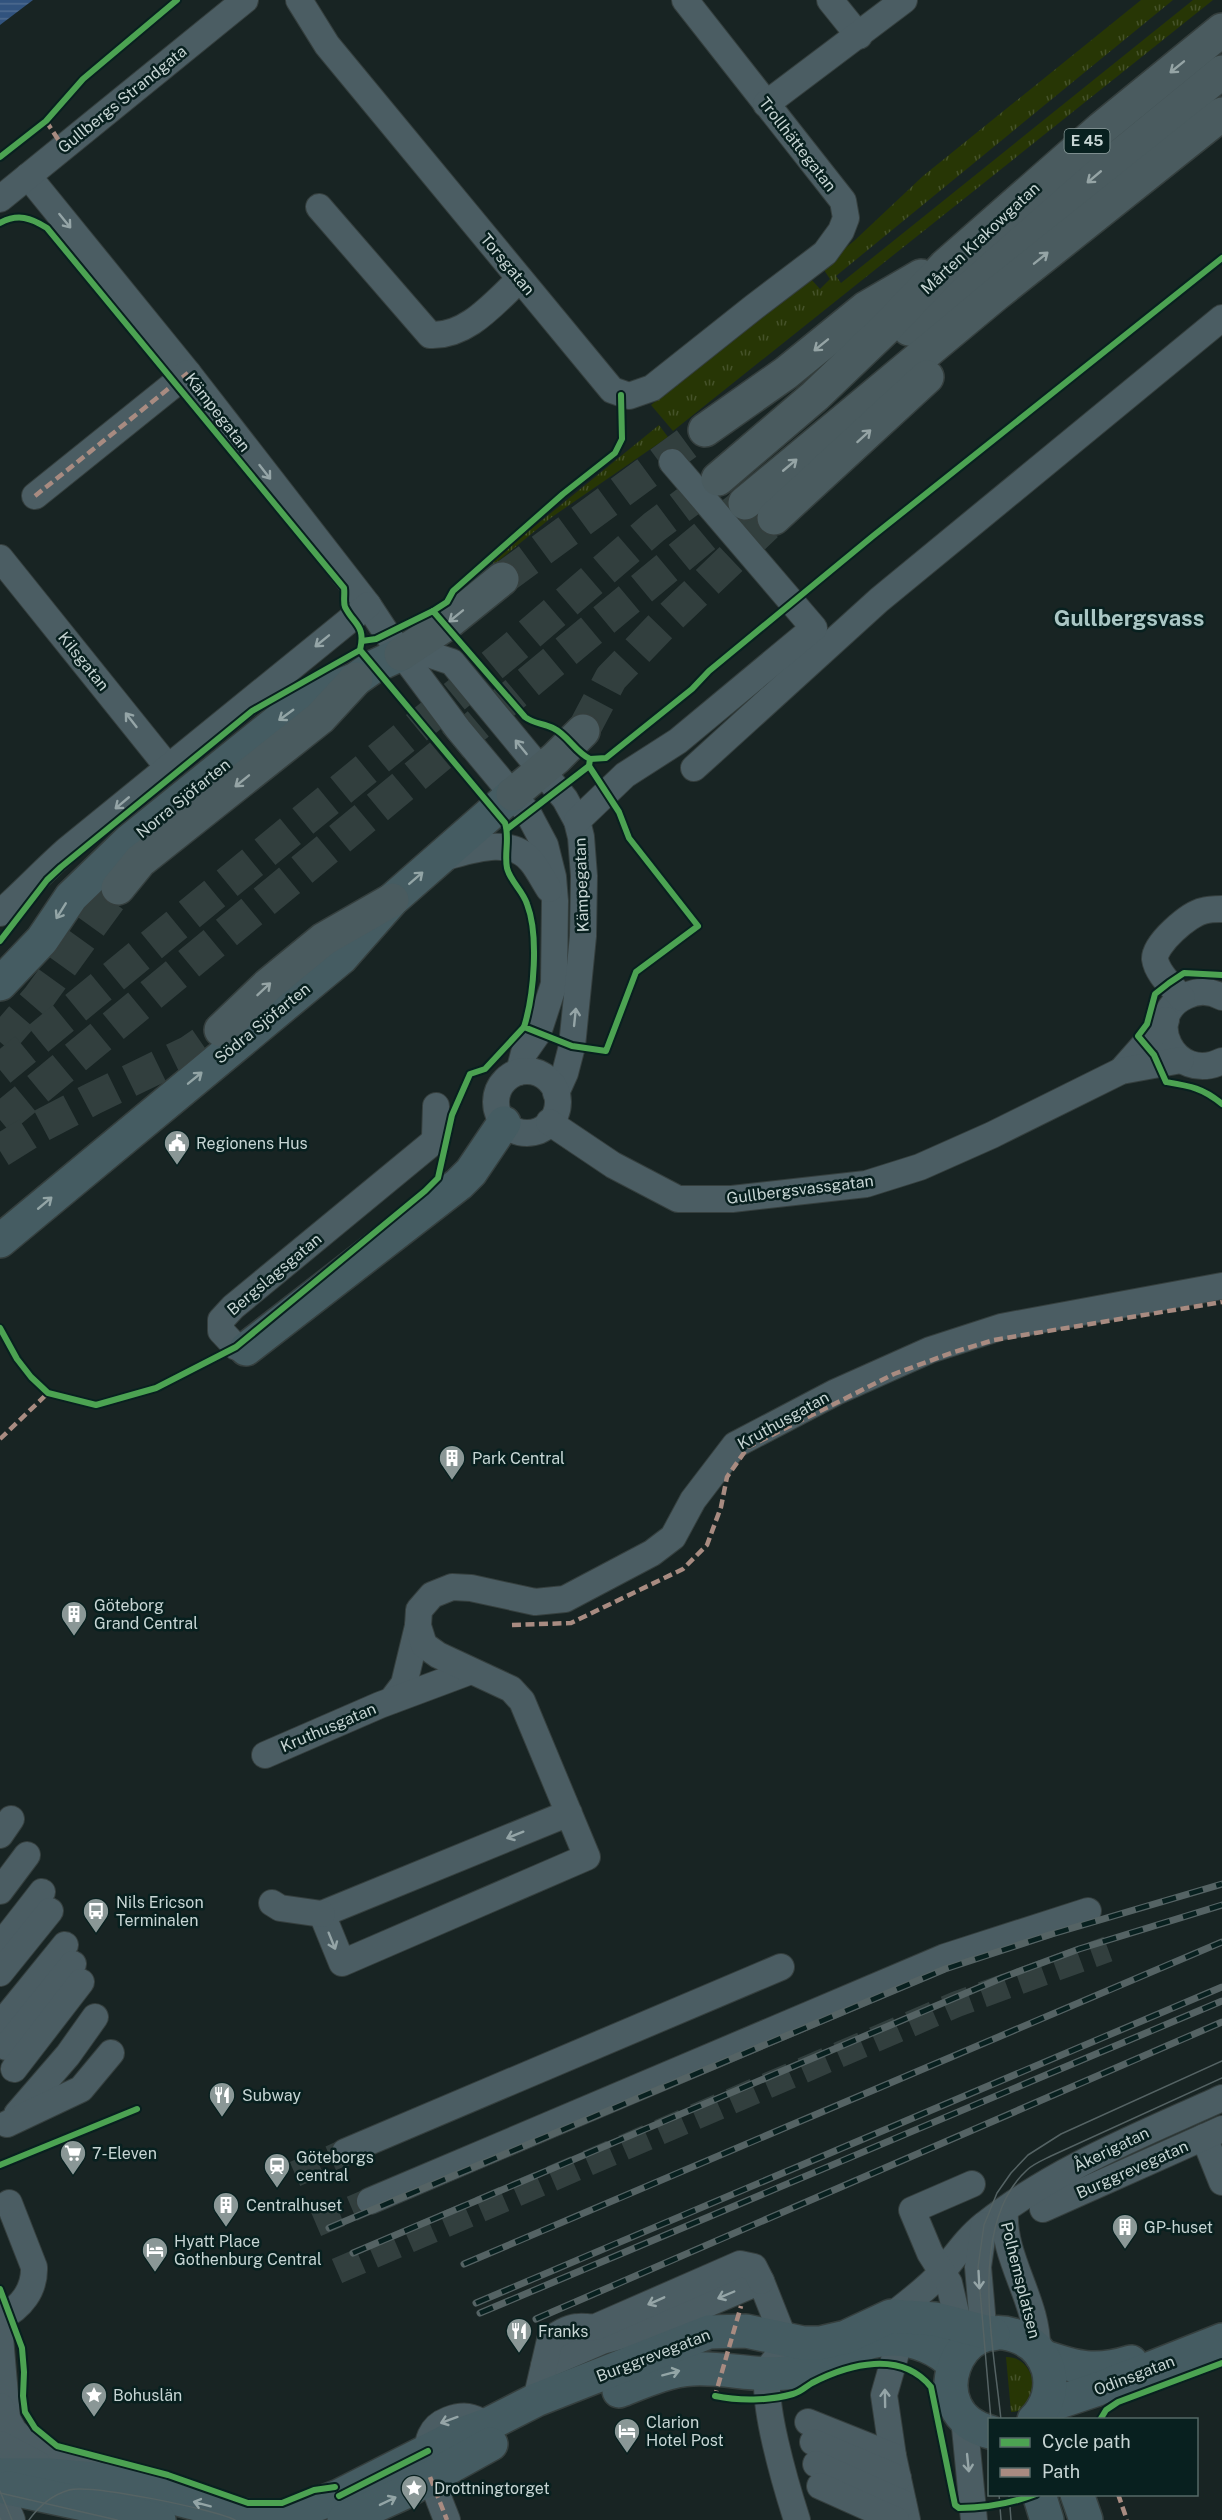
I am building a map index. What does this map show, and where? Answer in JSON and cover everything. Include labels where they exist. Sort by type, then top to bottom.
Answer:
[{"type":"highway","name":"Mårten Krakowgatan","points":[[718,479],[815,396],[957,255],[1102,128],[1222,30]]},
{"type":"highway","points":[[815,396],[897,339],[1222,72]]},
{"type":"highway","points":[[745,503],[995,295],[1222,114]]},
{"type":"highway","points":[[705,429],[786,373],[866,308],[957,255]]},
{"type":"highway","points":[[774,518],[920,385],[995,295]]},
{"type":"highway","points":[[401,654],[445,625],[502,579]]},
{"type":"highway","points":[[118,888],[140,861],[320,718],[356,679]]},
{"type":"highway","points":[[513,794],[583,731]]},
{"type":"highway","points":[[221,1030],[268,985],[324,939],[392,900]]},
{"type":"main road","name":"Norra Sjöfarten","points":[[2,979],[42,940],[70,897],[129,842],[288,714],[319,694],[356,679],[401,654]]},
{"type":"main road","name":"Södra Sjöfarten","points":[[0,1241],[341,958],[392,900],[513,794]]},
{"type":"main road","name":"Bergslagsgatan","points":[[246,1349],[459,1184],[471,1172],[504,1123]]},
{"type":"main road","name":"Burggrevegatan","points":[[429,2464],[487,2425],[536,2400],[709,2332],[740,2330],[794,2341],[820,2343],[935,2319],[979,2332]]},
{"type":"main road","name":"Odinsgatan","points":[[1040,2353],[1076,2367],[1109,2369],[1148,2358],[1222,2326]]},
{"type":"main road","name":"Burggrevegatan","points":[[896,2327],[918,2343],[947,2358],[954,2365]]},
{"type":"main road","name":"Burggrevegatan","points":[[429,2464],[498,2440],[662,2375],[693,2369],[767,2374],[798,2371],[888,2339],[896,2327]]},
{"type":"main road","name":"Polhemsplatsen","points":[[979,2332],[1020,2337],[1040,2353],[1050,2381],[1047,2416]]},
{"type":"main road","points":[[977,2425],[955,2404],[951,2393],[951,2376],[954,2365],[979,2332]]},
{"type":"main road","name":"Odinsgatan","points":[[1047,2416],[1098,2389],[1222,2340]]},
{"type":"main road","points":[[0,2486],[157,2513],[269,2518],[287,2516],[429,2464]]},
{"type":"main road","points":[[344,2520],[382,2504],[429,2464]]},
{"type":"main road","points":[[0,2475],[69,2476],[105,2480],[157,2513]]},
{"type":"main road","points":[[1040,2496],[1047,2520]]},
{"type":"main road","points":[[1078,2496],[1086,2520]]},
{"type":"street","name":"Gullbergs Strandgata","points":[[0,199],[245,0]]},
{"type":"street","name":"Torsgatan","points":[[299,0],[327,45],[612,390],[629,396],[652,388],[754,307]]},
{"type":"street","name":"Trollhättegatan","points":[[685,0],[843,201],[846,218],[841,231],[825,253],[754,307]]},
{"type":"street","points":[[830,0],[859,36]]},
{"type":"street","points":[[766,104],[904,0]]},
{"type":"street","name":"Kämpegatan","points":[[28,176],[188,373],[368,605],[401,654],[458,729],[528,813],[544,845],[553,877],[554,984],[538,1032],[524,1053],[519,1072]]},
{"type":"street","points":[[319,207],[430,335],[446,336],[467,326],[520,279]]},
{"type":"street","points":[[694,768],[879,600],[1222,318]]},
{"type":"street","points":[[35,496],[188,373]]},
{"type":"street","points":[[577,820],[625,776],[678,741],[814,628],[672,462]]},
{"type":"street","name":"Kilsgatan","points":[[0,558],[167,766]]},
{"type":"street","points":[[0,913],[68,849],[167,766],[368,605]]},
{"type":"street","name":"Kämpegatan","points":[[401,654],[428,654],[452,662],[565,799],[577,820],[584,876],[582,954],[572,1046],[565,1073],[556,1093]]},
{"type":"street","name":"Kämpegatan","points":[[442,858],[475,850],[513,848],[531,860],[555,901]]},
{"type":"street","points":[[1220,995],[1198,992],[1182,998],[1160,972],[1155,958],[1159,945],[1181,923],[1201,911],[1222,909]]},
{"type":"street","name":"Gullbergsvassgatan","points":[[549,1122],[613,1165],[678,1199],[732,1199],[866,1184],[920,1167],[992,1135],[1121,1071],[1166,1020],[1172,1008],[1182,998]]},
{"type":"street","name":"Gullbergsvassgatan","points":[[1166,1020],[1168,1042],[1207,1066]]},
{"type":"street","name":"Gullbergsvassgatan","points":[[1121,1071],[1207,1066]]},
{"type":"street","points":[[519,1072],[540,1074],[550,1082],[556,1093],[556,1112],[539,1130],[527,1132],[515,1130],[504,1123],[496,1104],[498,1090],[506,1078],[519,1072]]},
{"type":"street","name":"Bergslagsgatan","points":[[246,1349],[236,1347],[221,1331],[221,1320],[233,1307],[432,1143],[435,1137],[436,1106]]},
{"type":"street","name":"Kruthusgatan","points":[[392,1700],[405,1680],[418,1626],[419,1610],[432,1595],[452,1587],[471,1588],[535,1602],[565,1599],[652,1553],[673,1537],[693,1500],[735,1445],[836,1392],[930,1350],[1001,1327],[1222,1286]]},
{"type":"street","points":[[322,1914],[342,1963],[587,1857],[522,1701],[511,1689],[471,1671],[424,1645],[418,1626]]},
{"type":"street","name":"Kruthusgatan","points":[[265,1755],[392,1700],[471,1671]]},
{"type":"street","points":[[272,1903],[280,1908],[322,1914],[569,1813]]},
{"type":"street","points":[[0,1863],[57,1930],[81,2089],[8,2078]]},
{"type":"street","points":[[0,1891],[57,1930]]},
{"type":"street","points":[[370,2201],[934,1961],[1088,1911]]},
{"type":"street","points":[[0,1918],[57,1930]]},
{"type":"street","points":[[0,1946],[57,1930]]},
{"type":"street","points":[[0,1973],[57,1930]]},
{"type":"street","points":[[0,2001],[57,1930]]},
{"type":"street","points":[[8,2078],[68,2055],[57,1930]]},
{"type":"street","points":[[8,2078],[57,1930]]},
{"type":"street","points":[[8,2078],[57,1930]]},
{"type":"street","points":[[345,2152],[781,1967]]},
{"type":"street","name":"Åkerigatan","points":[[896,2327],[956,2253],[984,2224],[1034,2190],[1083,2161],[1222,2097]]},
{"type":"street","points":[[1213,2133],[1222,2182]]},
{"type":"street","name":"Burggrevegatan","points":[[1042,2209],[1213,2133]]},
{"type":"street","points":[[972,2184],[912,2210],[930,2253],[979,2332]]},
{"type":"street","points":[[0,2318],[21,2303],[34,2278],[34,2267],[9,2203]]},
{"type":"street","name":"Polhemsplatsen","points":[[1005,2211],[1010,2248],[1034,2320],[1040,2353]]},
{"type":"street","points":[[979,2332],[978,2268],[984,2224]]},
{"type":"street","points":[[536,2400],[550,2340],[577,2326],[596,2327],[740,2264],[754,2267],[794,2341],[774,2361],[767,2374],[774,2442],[797,2520]]},
{"type":"street","points":[[896,2327],[884,2395],[900,2495]]},
{"type":"street","points":[[0,2337],[3,2412],[14,2431],[25,2442],[87,2469],[105,2480]]},
{"type":"street","points":[[974,2520],[977,2425]]},
{"type":"street","points":[[0,2444],[25,2459],[69,2476]]},
{"type":"street","points":[[429,2464],[447,2520]]},
{"type":"street","points":[[816,2464],[900,2495]]},
{"type":"street","points":[[816,2464],[900,2495]]},
{"type":"street","points":[[816,2464],[854,2520]]},
{"type":"street","points":[[0,2491],[12,2520]]},
{"type":"green space","points":[[1141,0],[1173,0],[836,276],[841,283],[1193,0],[1213,0],[673,431],[651,405],[809,277],[820,289],[830,279],[822,267],[854,241],[923,176]]},
{"type":"green space","points":[[659,425],[668,437],[552,517],[491,567],[494,561],[519,539]]},
{"type":"green space","points":[[1006,2357],[1017,2359],[1025,2365],[1031,2374],[1033,2384],[1033,2394],[1029,2403],[1022,2409],[1011,2412]]},
{"type":"water","points":[[0,0],[33,0],[0,25]]},
{"type":"tunnel","points":[[502,579],[705,430]]},
{"type":"tunnel","points":[[0,1070],[511,650],[654,527],[718,479]]},
{"type":"tunnel","points":[[0,1120],[745,503]]},
{"type":"tunnel","points":[[583,731],[611,678],[661,626],[774,518]]},
{"type":"tunnel","points":[[0,1042],[39,997],[118,888]]},
{"type":"tunnel","points":[[0,1151],[37,1128],[92,1099],[189,1052],[221,1030]]},
{"type":"tunnel","points":[[337,2271],[957,2004],[1108,1949]]},
{"type":"tunnel","points":[[295,2174],[345,2152]]},
{"type":"tunnel","points":[[316,2224],[370,2201]]},
{"type":"tram line","points":[[991,2418],[978,2267],[984,2225],[997,2193],[1028,2155],[1061,2134],[1222,2061]]},
{"type":"tram line","points":[[1001,2418],[990,2323],[989,2288],[991,2254],[997,2222],[1008,2194],[1027,2170],[1038,2162],[1222,2078]]},
{"type":"tram line","points":[[29,2520],[52,2498],[69,2490],[82,2489],[152,2499],[203,2510],[235,2520]]},
{"type":"tram line","points":[[0,2491],[12,2520]]},
{"type":"tram line","points":[[0,2493],[117,2520]]},
{"type":"tram line","points":[[999,2496],[1001,2520]]},
{"type":"tram line","points":[[1009,2496],[1011,2520]]},
{"type":"railway","points":[[329,2228],[945,1969],[1052,1934],[1222,1884]]},
{"type":"railway","points":[[353,2253],[1004,1977],[1079,1949],[1222,1905]]},
{"type":"railway","points":[[464,2264],[1222,1942]]},
{"type":"railway","points":[[476,2303],[1222,1987]]},
{"type":"railway","points":[[480,2313],[1222,2001]]},
{"type":"railway","points":[[536,2319],[1222,2022]]},
{"type":"marked path","points":[[46,121],[63,147]]},
{"type":"marked path","points":[[35,496],[188,373]]},
{"type":"marked path","points":[[512,1625],[571,1623],[683,1569],[707,1545],[721,1507],[727,1477],[748,1447],[894,1374],[994,1340],[1222,1302]]},
{"type":"marked path","points":[[0,1439],[48,1393]]},
{"type":"marked path","points":[[718,2397],[715,2396],[741,2306]]},
{"type":"marked path","points":[[430,2477],[447,2520]]},
{"type":"marked path","points":[[1119,2496],[1127,2520]]},
{"type":"cycle path","points":[[0,157],[46,121],[83,79],[177,0]]},
{"type":"cycle path","points":[[0,223],[13,218],[24,218],[47,228],[344,588],[345,607],[360,630],[360,650],[505,823],[507,868],[525,899],[533,932],[533,982],[524,1027],[572,1046],[606,1051],[636,972],[698,926],[629,838],[619,812],[589,766]]},
{"type":"cycle path","points":[[590,759],[606,758],[692,689],[709,671],[873,536],[1222,258]]},
{"type":"cycle path","points":[[433,611],[447,602],[453,591],[563,494],[615,453],[622,439],[621,395]]},
{"type":"cycle path","points":[[362,641],[376,639],[433,611],[525,717],[558,731],[590,759],[589,766],[507,829]]},
{"type":"cycle path","points":[[0,941],[47,880],[61,867],[252,711],[360,650]]},
{"type":"cycle path","points":[[1222,975],[1184,973],[1169,983],[1155,994],[1147,1024],[1138,1036],[1154,1055],[1166,1082],[1196,1088],[1222,1104]]},
{"type":"cycle path","points":[[0,1328],[17,1359],[48,1393],[96,1405],[156,1388],[236,1347],[438,1178],[452,1115],[470,1074],[485,1069],[524,1027]]},
{"type":"cycle path","points":[[0,2165],[137,2109]]},
{"type":"cycle path","points":[[0,2289],[22,2348],[25,2412],[35,2428],[57,2446],[168,2475],[248,2503],[282,2503],[314,2490],[335,2487]]},
{"type":"cycle path","points":[[1101,2418],[1106,2410],[1118,2402],[1222,2363]]},
{"type":"cycle path","points":[[715,2396],[734,2399],[774,2398],[796,2393],[827,2376],[858,2366],[890,2364],[905,2368],[919,2375],[931,2387],[955,2505],[959,2508],[988,2506],[1030,2496]]},
{"type":"cycle path","points":[[339,2496],[428,2451]]},
{"type":"place","name":"Regionens Hus","points":[[177,1166]]},
{"type":"place","name":"Park Central","points":[[452,1481]]},
{"type":"place","name":"Göteborg Grand Central","points":[[74,1637]]},
{"type":"place","name":"Nils Ericson Terminalen","points":[[96,1934]]},
{"type":"place","name":"Subway","points":[[222,2118]]},
{"type":"place","name":"7-Eleven","points":[[73,2176]]},
{"type":"place","name":"Göteborgs central","points":[[277,2189]]},
{"type":"place","name":"Centralhuset","points":[[226,2228]]},
{"type":"place","name":"GP-huset","points":[[1125,2250]]},
{"type":"place","name":"Hyatt Place Gothenburg Central","points":[[155,2273]]},
{"type":"place","name":"Franks","points":[[519,2354]]},
{"type":"place","name":"Bohuslän","points":[[94,2418]]},
{"type":"place","name":"Clarion Hotel Post","points":[[627,2454]]},
{"type":"place","name":"Drottningtorget","points":[[414,2511]]},
{"type":"district","name":"Gullbergsvass","points":[[1129,618]]}]
